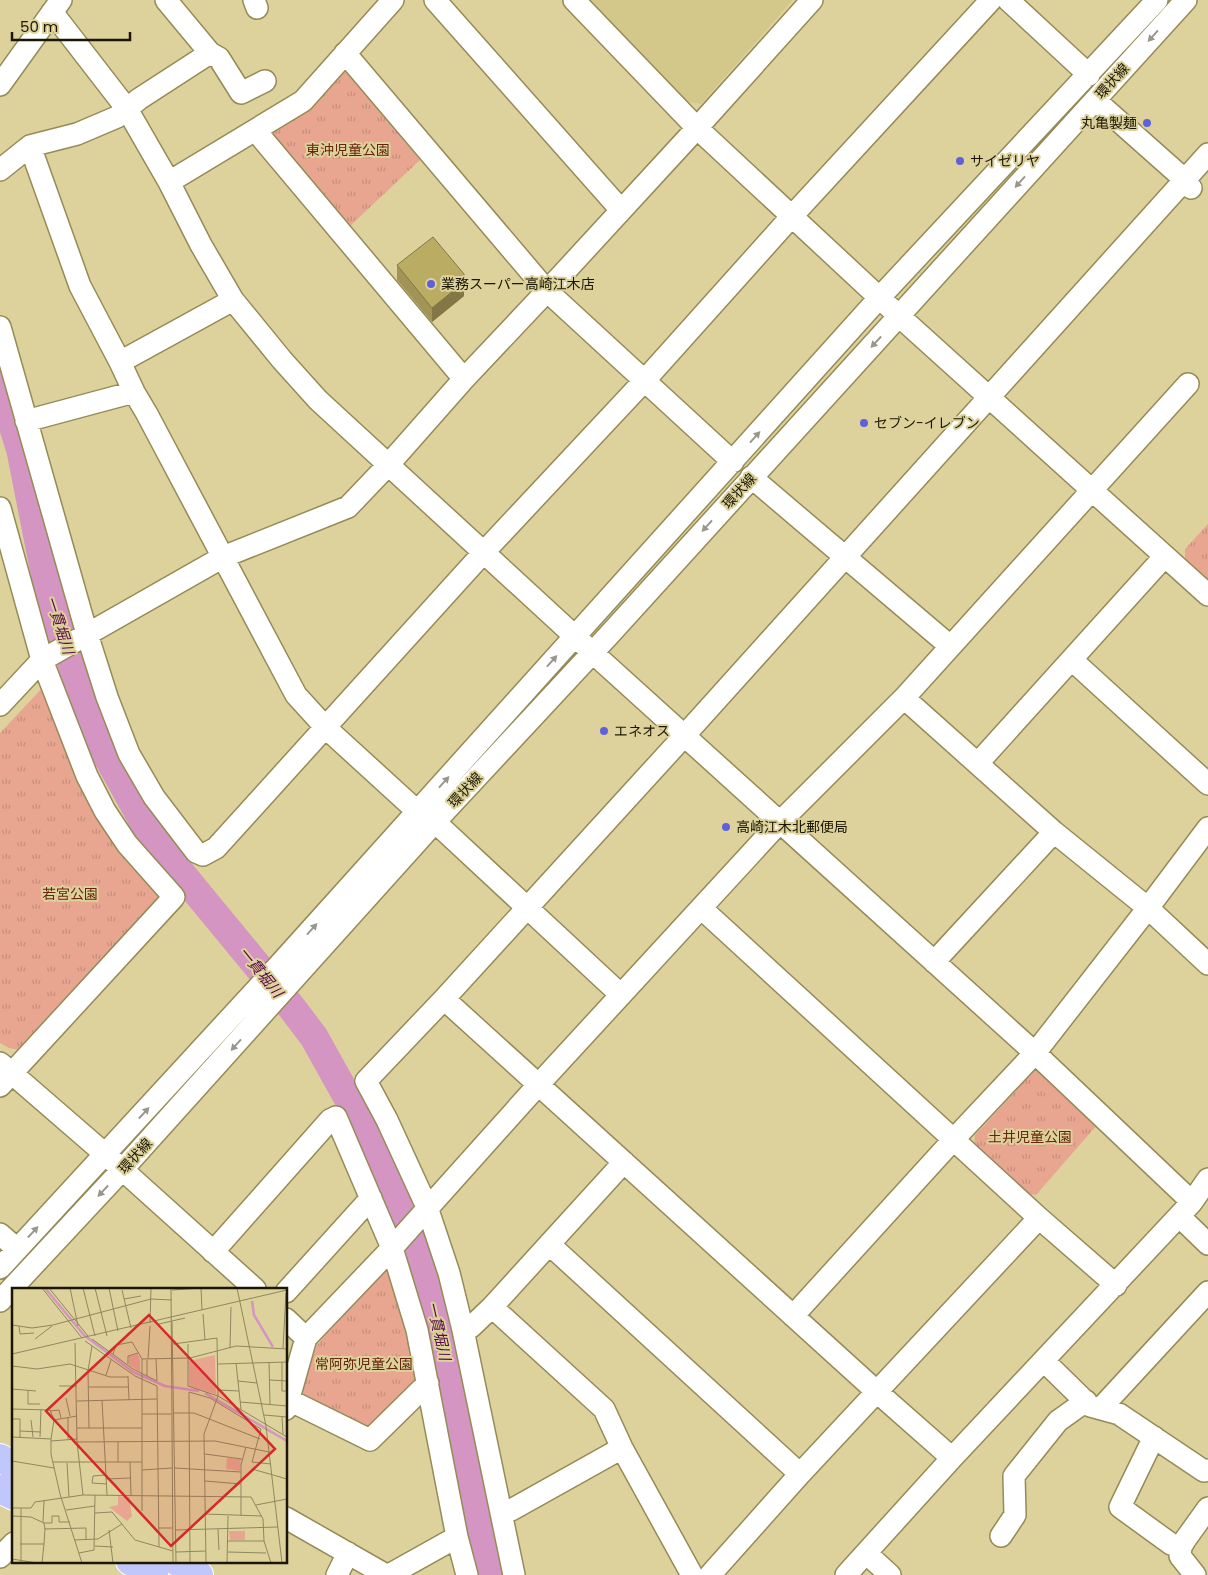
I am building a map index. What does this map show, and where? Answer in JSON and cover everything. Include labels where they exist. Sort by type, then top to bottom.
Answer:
[{"type":"main road","points":[[0,1458],[12,1465]]},
{"type":"main road","points":[[0,1489],[12,1495]]},
{"type":"main road","points":[[132,1562],[154,1575]]},
{"type":"main road","points":[[178,1562],[199,1575]]},
{"type":"street","points":[[166,0],[210,54],[219,58],[240,93],[265,81]]},
{"type":"street","points":[[169,182],[302,101],[393,0]]},
{"type":"street","points":[[435,0],[621,210]]},
{"type":"street","points":[[574,0],[697,128],[899,316],[1208,595]]},
{"type":"street","points":[[2,698],[42,660],[223,557],[348,507],[697,128],[811,0]]},
{"type":"street","points":[[0,327],[107,698],[129,754],[154,797],[196,852],[203,856],[216,848],[484,552],[645,380],[792,216],[991,0]]},
{"type":"street","points":[[1008,0],[1089,75]]},
{"type":"street","name":"環状線","points":[[12,1288],[292,982],[575,635],[880,298],[1157,0]]},
{"type":"street","name":"環状線","points":[[0,1268],[279,966],[426,817],[593,653],[1186,0]]},
{"type":"street","points":[[0,85],[56,6],[127,109],[169,182],[200,245],[233,300],[282,360],[318,400],[684,736],[1035,1053],[1186,1209],[1208,1244]]},
{"type":"street","points":[[344,53],[547,291],[732,462]]},
{"type":"street","points":[[0,170],[30,146],[77,134],[117,117],[140,99],[210,54]]},
{"type":"street","points":[[1095,100],[1187,184]]},
{"type":"street","points":[[255,130],[464,379]]},
{"type":"street","points":[[30,146],[80,286],[134,392],[296,695],[326,728],[621,995]]},
{"type":"street","points":[[514,1575],[463,1330],[449,1273],[427,1208],[387,1120],[366,1081],[444,999],[990,397],[1187,184],[1208,154]]},
{"type":"street","points":[[120,362],[233,300]]},
{"type":"street","points":[[288,1401],[306,1338],[392,1247],[780,822],[904,698],[1188,384]]},
{"type":"street","points":[[26,422],[134,392]]},
{"type":"street","points":[[751,477],[950,646]]},
{"type":"street","points":[[0,508],[42,660],[86,776],[104,811],[127,844],[174,897],[4,1074],[105,1154],[254,1288]]},
{"type":"street","points":[[978,763],[1165,556]]},
{"type":"street","points":[[1072,660],[1208,784]]},
{"type":"street","points":[[904,698],[1054,832],[1148,908],[1208,964]]},
{"type":"street","points":[[793,1316],[1035,1053],[1208,828]]},
{"type":"street","points":[[934,962],[1054,832]]},
{"type":"street","points":[[701,908],[1039,1218],[1116,1285]]},
{"type":"street","points":[[444,999],[952,1458]]},
{"type":"street","points":[[213,1252],[330,1120],[336,1117],[392,1247],[417,1330],[466,1575]]},
{"type":"street","points":[[463,1330],[471,1326],[492,1307],[624,1162]]},
{"type":"street","points":[[846,1575],[952,1458],[1186,1209],[1208,1179]]},
{"type":"street","points":[[288,1290],[371,1198]]},
{"type":"street","points":[[710,1575],[876,1391],[1039,1218]]},
{"type":"street","points":[[0,1234],[17,1250]]},
{"type":"street","points":[[549,1244],[800,1474]]},
{"type":"street","name":"環状線","points":[[0,1301],[12,1288]]},
{"type":"street","points":[[1001,1536],[1015,1516],[1014,1476],[1058,1421],[1093,1405],[1208,1292]]},
{"type":"street","points":[[492,1307],[604,1409],[622,1448],[692,1575]]},
{"type":"street","points":[[288,1321],[306,1338]]},
{"type":"street","points":[[1044,1361],[1093,1405],[1120,1414],[1204,1470],[1208,1470]]},
{"type":"street","points":[[288,1405],[370,1440],[428,1383]]},
{"type":"street","points":[[1154,1437],[1120,1507],[1171,1544],[1181,1547]]},
{"type":"street","points":[[502,1513],[511,1510],[622,1448]]},
{"type":"street","points":[[1195,1575],[1180,1556],[1181,1547],[1208,1508]]},
{"type":"street","points":[[288,1519],[387,1575],[457,1537]]},
{"type":"street","points":[[0,1557],[12,1545]]},
{"type":"street","points":[[866,1553],[890,1575]]},
{"type":"street","points":[[337,1575],[348,1554]]},
{"type":"shaded area","points":[[589,0],[792,1],[701,104],[687,102]]},
{"type":"green space","name":"東沖児童公園","points":[[344,69],[420,160],[349,227],[272,135],[274,125]]},
{"type":"green space","points":[[1208,524],[1208,580],[1185,560],[1185,549]]},
{"type":"green space","name":"若宮公園","points":[[45,685],[63,727],[166,894],[20,1050],[9,1048],[0,1043],[0,733]]},
{"type":"green space","name":"土井児童公園","points":[[1039,1066],[1097,1125],[1036,1195],[1023,1193],[974,1146],[975,1135]]},
{"type":"green space","name":"常阿弥児童公園","points":[[381,1271],[389,1272],[408,1335],[416,1379],[366,1430],[305,1398],[300,1391],[317,1345]]},
{"type":"building","name":"業務スーパー高崎江木店","points":[[433,237],[464,274],[464,282],[432,308],[397,265]]},
{"type":"waterway","name":"一貫堀川","points":[[0,383],[21,451],[50,598],[74,670],[105,752],[145,824],[180,872],[314,1037],[368,1134],[401,1206],[418,1249],[435,1307],[455,1397],[489,1575]]},
{"type":"place","name":"丸亀製麺","points":[[1147,123]]},
{"type":"place","name":"サイゼリヤ","points":[[960,161]]},
{"type":"place","name":"業務スーパー高崎江木店","points":[[431,284]]},
{"type":"place","name":"セブン-イレブン","points":[[864,423]]},
{"type":"place","name":"エネオス","points":[[604,731]]},
{"type":"place","name":"高崎江木北郵便局","points":[[726,827]]}]
